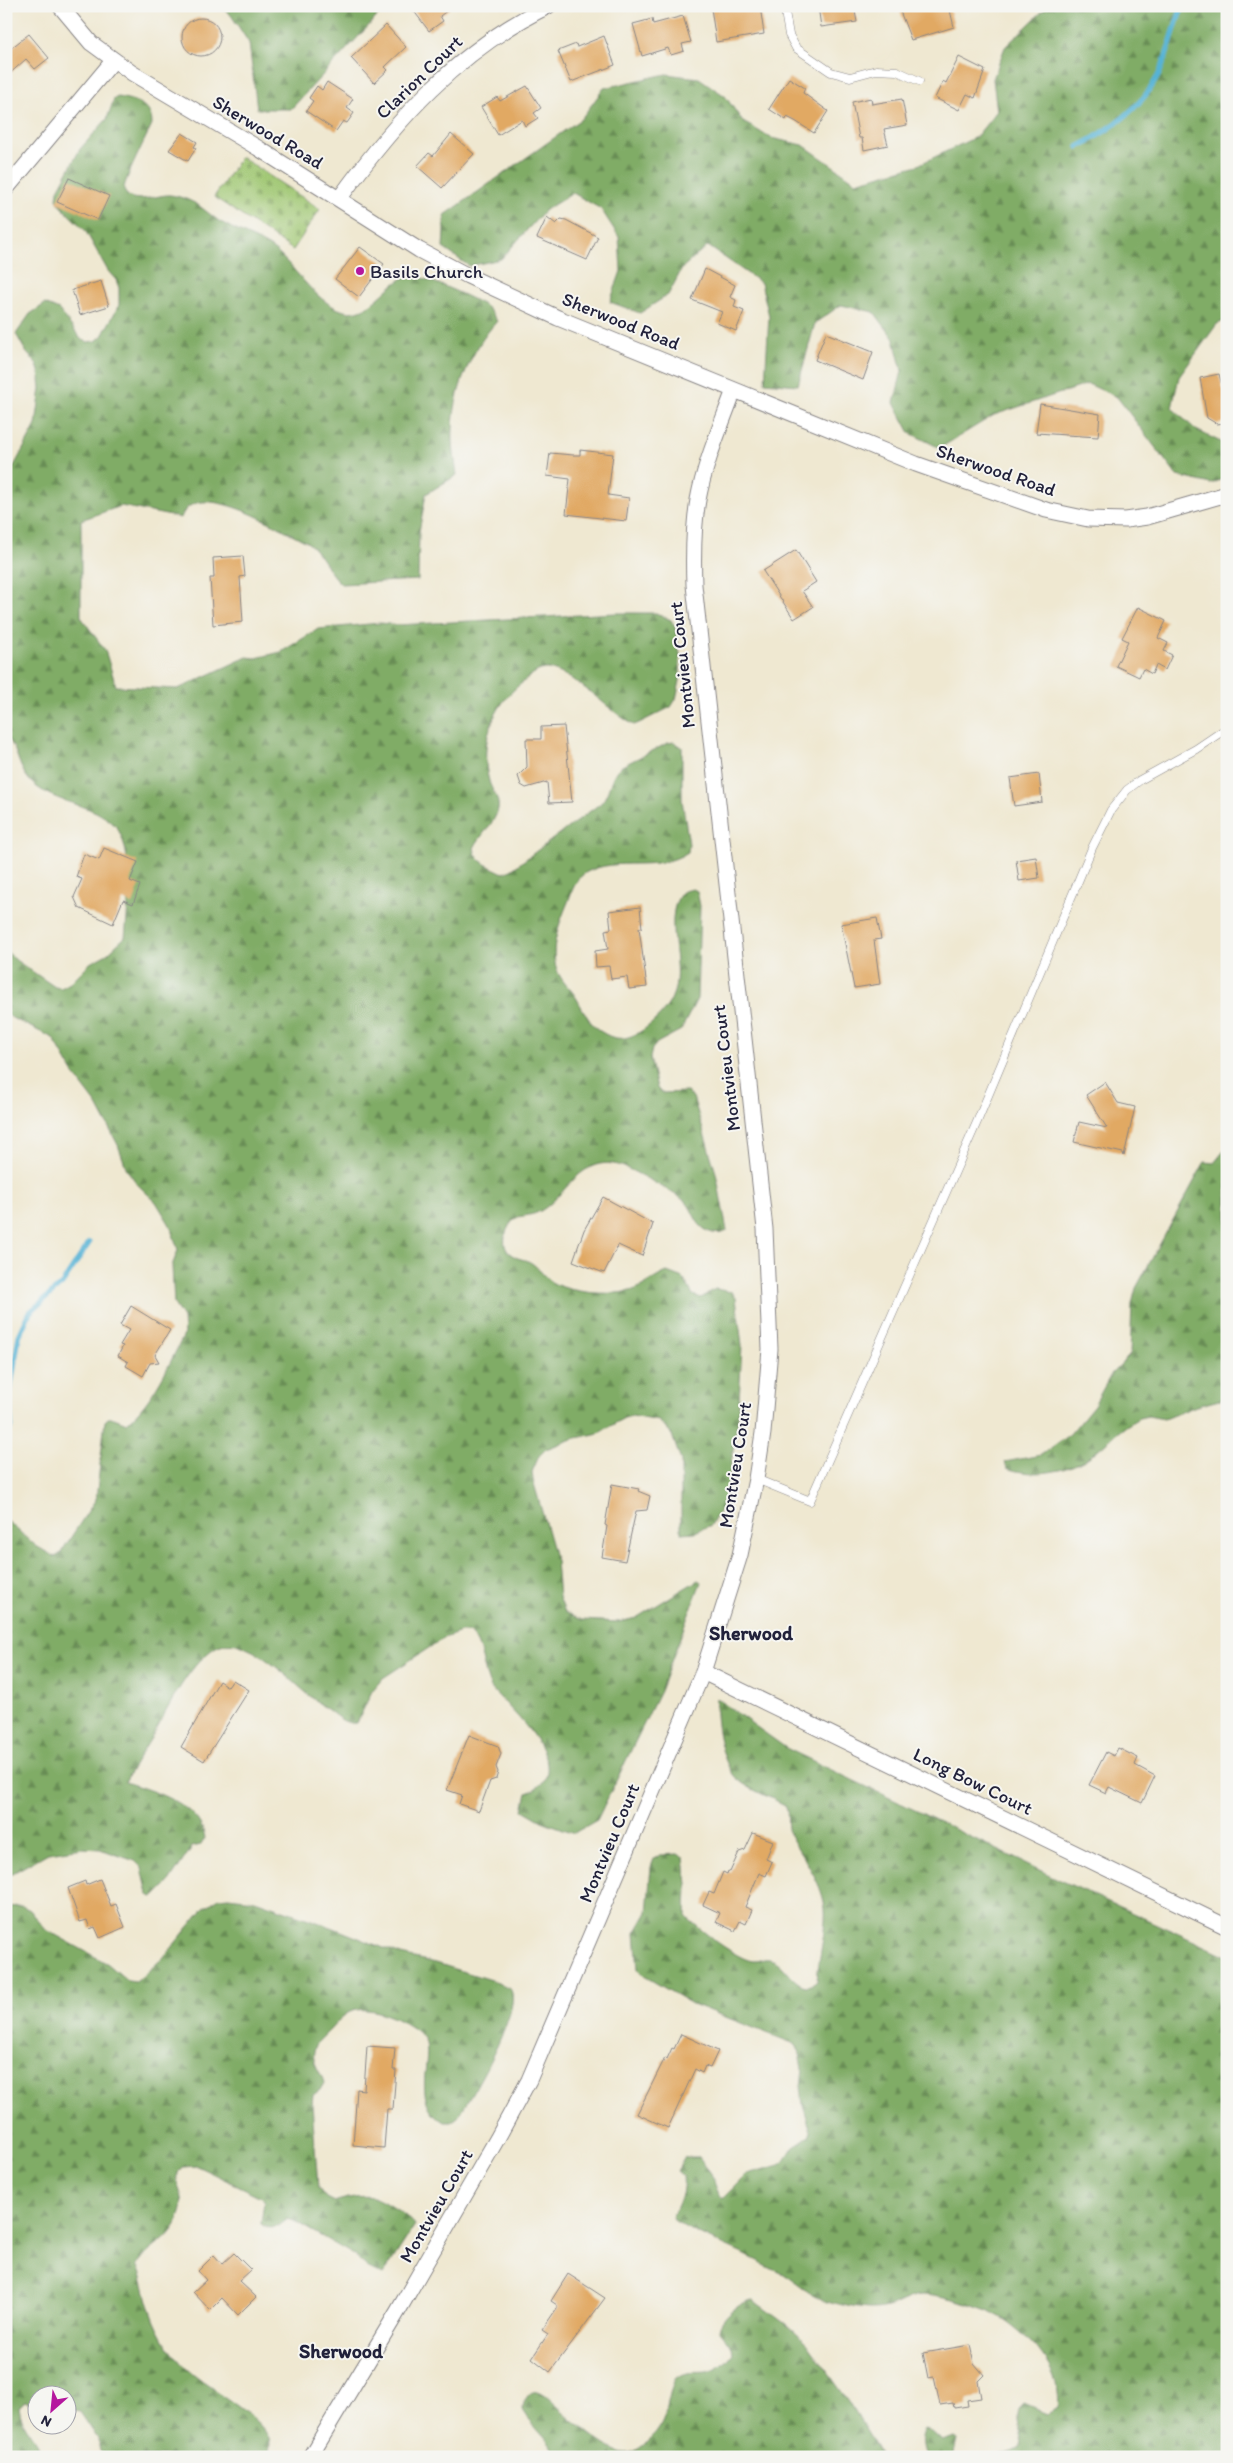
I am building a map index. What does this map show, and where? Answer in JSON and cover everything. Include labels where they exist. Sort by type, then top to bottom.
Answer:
[{"type":"street","name":"Sherwood Road","points":[[60,6],[91,43],[113,61],[419,250],[468,276],[558,318],[958,480],[1068,515],[1106,521],[1126,520],[1146,517],[1227,494]]},
{"type":"street","name":"Clarion Court","points":[[339,199],[374,150],[410,108],[444,76],[482,45],[522,18],[548,6]]},
{"type":"street","points":[[6,190],[113,61]]},
{"type":"street","name":"Montvieu Court","points":[[310,2457],[428,2260],[529,2080],[703,1672],[738,1560],[756,1479],[763,1432],[770,1349],[765,1229],[694,585],[694,543],[700,493],[711,452],[734,390]]},
{"type":"street","name":"Long Bow Court","points":[[703,1672],[1227,1927]]},
{"type":"lane","points":[[784,6],[789,35],[796,48],[831,72],[850,77],[876,70],[898,71],[918,81]]},
{"type":"lane","points":[[756,1479],[810,1501],[976,1122],[1092,848],[1112,810],[1127,790],[1140,780],[1196,749],[1227,728]]},
{"type":"green space","points":[[220,6],[387,6],[291,109],[257,109],[249,43],[231,15]]},
{"type":"green space","points":[[1048,6],[1227,6],[1227,320],[1217,324],[1179,377],[1172,408],[1196,430],[1227,445],[1227,477],[1211,484],[1177,476],[1117,397],[1088,384],[994,415],[940,448],[910,433],[894,403],[902,371],[894,339],[874,312],[841,305],[815,323],[798,385],[765,382],[769,316],[761,283],[708,246],[683,267],[668,295],[640,313],[610,302],[621,271],[619,237],[601,209],[573,193],[545,210],[501,259],[469,266],[443,248],[445,215],[581,119],[604,88],[666,74],[699,78],[725,96],[743,122],[771,138],[803,145],[856,182],[918,165],[976,137],[997,111],[993,79],[1005,47]]},
{"type":"green space","points":[[118,97],[136,102],[146,108],[152,124],[124,186],[127,195],[132,198],[170,195],[195,203],[225,225],[270,247],[288,263],[313,291],[333,306],[344,311],[353,312],[362,309],[401,279],[414,276],[447,287],[485,306],[497,321],[472,358],[457,400],[453,435],[457,475],[426,494],[419,532],[418,580],[341,584],[307,542],[240,509],[220,504],[203,502],[189,506],[181,518],[121,506],[81,520],[81,617],[105,650],[116,686],[178,689],[247,657],[256,658],[281,652],[318,629],[380,623],[397,625],[616,613],[656,613],[671,620],[675,627],[680,654],[680,681],[676,699],[671,707],[639,723],[634,725],[581,685],[548,669],[534,673],[512,692],[496,714],[487,740],[486,767],[490,784],[498,801],[498,809],[494,819],[474,848],[475,853],[484,864],[503,873],[511,870],[601,803],[607,794],[616,771],[620,767],[668,743],[674,742],[682,747],[682,800],[689,844],[688,852],[663,862],[610,865],[585,873],[574,886],[561,920],[554,950],[554,960],[561,978],[574,993],[596,1028],[614,1038],[627,1038],[640,1032],[656,1020],[672,998],[676,981],[673,929],[675,905],[680,895],[686,890],[693,889],[697,891],[700,906],[697,999],[681,1030],[657,1043],[652,1049],[650,1058],[657,1088],[661,1093],[687,1092],[693,1097],[716,1173],[727,1231],[713,1233],[708,1231],[699,1224],[689,1206],[682,1199],[629,1169],[608,1163],[594,1166],[582,1173],[541,1211],[518,1217],[514,1220],[505,1235],[505,1247],[517,1258],[531,1262],[552,1282],[563,1287],[581,1291],[600,1293],[626,1292],[667,1272],[683,1278],[693,1295],[701,1298],[715,1289],[732,1292],[736,1298],[742,1345],[738,1419],[725,1502],[711,1525],[695,1532],[681,1533],[681,1461],[672,1435],[659,1421],[632,1416],[624,1418],[599,1433],[572,1439],[546,1449],[539,1456],[532,1472],[556,1561],[559,1597],[565,1612],[582,1620],[619,1622],[636,1618],[698,1580],[701,1582],[660,1691],[597,1820],[574,1833],[542,1821],[523,1810],[527,1793],[540,1785],[547,1774],[546,1762],[541,1748],[532,1734],[491,1688],[478,1644],[469,1632],[461,1632],[444,1638],[383,1678],[372,1691],[357,1723],[347,1722],[339,1718],[275,1666],[254,1652],[239,1645],[225,1644],[216,1647],[205,1656],[186,1678],[125,1782],[161,1795],[185,1808],[201,1826],[205,1838],[201,1845],[192,1847],[169,1882],[157,1895],[152,1897],[148,1894],[142,1868],[135,1861],[100,1849],[83,1848],[48,1853],[6,1877],[6,1520],[36,1546],[55,1557],[60,1554],[96,1499],[105,1421],[108,1418],[114,1418],[127,1423],[137,1414],[160,1382],[184,1335],[183,1318],[174,1304],[172,1266],[178,1250],[170,1225],[156,1202],[138,1185],[127,1170],[118,1145],[97,1105],[75,1076],[53,1038],[12,1018],[6,1013],[6,951],[17,961],[55,987],[61,988],[70,983],[90,963],[107,954],[125,937],[128,866],[126,852],[117,828],[96,812],[58,798],[37,787],[25,775],[11,742],[6,736],[6,481],[36,425],[41,388],[36,363],[26,352],[16,334],[30,314],[45,304],[59,310],[81,339],[88,342],[96,341],[102,336],[119,305],[119,288],[116,280],[108,271],[85,230],[61,207],[57,199],[58,190],[80,149],[107,119],[114,99]]},
{"type":"green space","points":[[241,157],[320,209],[293,250],[214,197]]},
{"type":"green space","points":[[1227,1147],[1227,1398],[1196,1406],[1164,1419],[1148,1416],[1139,1418],[1119,1431],[1089,1457],[1060,1470],[1027,1473],[1007,1468],[1005,1462],[1041,1455],[1070,1434],[1094,1405],[1112,1373],[1130,1355],[1132,1304],[1136,1288],[1203,1165],[1205,1162],[1214,1163]]},
{"type":"green space","points":[[716,1698],[786,1748],[1058,1879],[1227,1956],[1227,2457],[996,2457],[1019,2449],[1023,2443],[1018,2422],[1018,2412],[1024,2404],[1047,2414],[1058,2407],[1056,2381],[1050,2368],[1033,2345],[1002,2318],[952,2300],[923,2295],[915,2296],[891,2306],[875,2309],[859,2308],[827,2301],[813,2295],[776,2270],[674,2221],[672,2217],[683,2187],[683,2176],[677,2171],[685,2157],[698,2157],[710,2172],[720,2197],[724,2197],[747,2174],[779,2165],[785,2161],[794,2147],[809,2137],[811,2131],[803,2106],[801,2086],[803,2068],[799,2050],[795,2044],[692,2004],[644,1976],[638,1969],[635,1933],[647,1912],[651,1867],[654,1859],[660,1855],[678,1854],[684,1858],[687,1884],[686,1916],[691,1921],[718,1942],[746,1959],[753,1961],[769,1959],[775,1961],[794,1979],[805,1986],[817,1981],[825,1920],[823,1897],[814,1875],[790,1835],[785,1805],[748,1787],[731,1772],[720,1740],[716,1717]]},
{"type":"green space","points":[[219,1898],[255,1900],[334,1928],[401,1955],[436,1963],[494,1981],[511,1990],[512,2000],[509,2015],[502,2034],[494,2054],[473,2092],[458,2117],[451,2122],[444,2122],[433,2113],[427,2102],[425,2089],[426,2043],[422,2036],[409,2026],[382,2013],[356,2010],[342,2018],[316,2045],[313,2055],[314,2060],[324,2083],[320,2090],[313,2095],[312,2104],[318,2188],[326,2198],[334,2202],[348,2198],[368,2196],[377,2198],[402,2213],[415,2225],[383,2275],[367,2267],[354,2255],[296,2222],[287,2219],[271,2228],[261,2224],[264,2202],[261,2197],[197,2166],[182,2167],[178,2172],[177,2182],[182,2205],[177,2223],[167,2237],[137,2265],[151,2311],[163,2338],[181,2363],[196,2377],[244,2411],[263,2429],[270,2440],[268,2457],[118,2457],[100,2452],[98,2439],[78,2412],[78,2386],[28,2386],[28,2402],[25,2401],[19,2407],[20,2415],[28,2429],[28,2436],[32,2436],[42,2457],[6,2457],[6,1907],[22,1906],[30,1910],[45,1929],[108,1964],[128,1981],[136,1982],[163,1958],[204,1908]]},
{"type":"green space","points":[[753,2300],[787,2325],[807,2343],[849,2402],[882,2457],[557,2457],[550,2444],[522,2410],[530,2393],[541,2393],[604,2444],[622,2453],[633,2452],[647,2442],[660,2427],[675,2379],[688,2373],[709,2372],[717,2369],[733,2353],[732,2347],[719,2331],[720,2326],[732,2311],[743,2303]]},
{"type":"green space","points":[[925,2429],[931,2431],[942,2441],[955,2437],[958,2439],[954,2457],[925,2457],[922,2436]]},
{"type":"building","points":[[410,6],[453,6],[440,16],[443,21],[429,31]]},
{"type":"building","points":[[760,6],[764,34],[716,42],[711,8]]},
{"type":"building","points":[[818,6],[854,6],[857,22],[821,27]]},
{"type":"building","points":[[898,6],[949,6],[954,27],[911,40]]},
{"type":"building","points":[[683,16],[691,42],[682,44],[684,51],[671,55],[668,48],[642,56],[633,24],[652,19],[653,24]]},
{"type":"building","points":[[201,18],[214,24],[220,37],[214,50],[201,56],[188,50],[182,37],[188,24]]},
{"type":"building","points":[[386,25],[406,47],[385,67],[388,70],[374,83],[351,58]]},
{"type":"building","points":[[29,34],[49,58],[35,69],[26,59],[6,77],[6,52]]},
{"type":"building","points":[[604,36],[615,65],[571,82],[558,51],[576,44],[577,47]]},
{"type":"building","points":[[959,57],[985,70],[975,98],[967,94],[959,110],[935,98],[943,81],[946,83]]},
{"type":"building","points":[[789,78],[805,88],[803,93],[828,111],[814,133],[787,117],[786,120],[769,109]]},
{"type":"building","points":[[327,82],[353,99],[347,108],[354,113],[347,123],[343,121],[336,131],[306,111],[313,101],[309,98],[317,86],[322,90]]},
{"type":"building","points":[[527,86],[541,108],[534,113],[538,118],[525,126],[522,120],[498,135],[481,107],[497,97],[500,101]]},
{"type":"building","points":[[871,98],[872,104],[902,99],[907,125],[884,129],[888,145],[864,150],[862,138],[859,138],[852,102]]},
{"type":"building","points":[[182,133],[197,142],[194,147],[196,148],[188,161],[169,150]]},
{"type":"building","points":[[451,134],[474,154],[442,188],[417,166],[429,153],[433,156]]},
{"type":"building","points":[[69,178],[109,196],[98,220],[57,202]]},
{"type":"building","points":[[547,217],[556,224],[561,219],[566,220],[598,237],[587,260],[537,238]]},
{"type":"building","name":"Basils Church","points":[[360,247],[384,264],[359,297],[335,279]]},
{"type":"building","points":[[705,269],[735,285],[730,297],[736,300],[734,307],[744,311],[736,331],[717,323],[722,312],[692,300]]},
{"type":"building","points":[[101,281],[109,306],[80,315],[72,290]]},
{"type":"building","points":[[826,333],[873,352],[863,380],[815,360]]},
{"type":"building","points":[[1219,374],[1223,389],[1227,388],[1227,417],[1224,423],[1217,424],[1207,418],[1200,378]]},
{"type":"building","points":[[1040,404],[1100,414],[1098,437],[1036,433]]},
{"type":"building","points":[[580,450],[613,454],[608,495],[629,498],[626,521],[566,514],[570,479],[547,476],[550,453],[580,455]]},
{"type":"building","points":[[796,550],[816,582],[802,591],[813,607],[794,619],[763,571]]},
{"type":"building","points":[[243,556],[245,576],[240,577],[243,622],[213,625],[210,578],[214,578],[213,558]]},
{"type":"building","points":[[1138,607],[1166,621],[1158,638],[1168,643],[1164,651],[1172,655],[1165,670],[1156,665],[1152,674],[1143,669],[1139,677],[1116,666],[1128,641],[1122,638]]},
{"type":"building","points":[[564,726],[572,802],[549,803],[547,782],[526,788],[521,785],[518,776],[527,767],[526,739],[541,739],[541,727]]},
{"type":"building","points":[[1039,774],[1042,802],[1014,806],[1010,778]]},
{"type":"building","points":[[104,848],[138,862],[130,881],[140,885],[133,904],[123,900],[113,924],[79,908],[74,897],[82,879],[76,877],[84,854],[99,860]]},
{"type":"building","points":[[1036,857],[1039,878],[1019,881],[1016,860]]},
{"type":"building","points":[[640,907],[642,928],[639,928],[647,987],[629,989],[627,977],[611,979],[609,966],[596,967],[595,951],[608,949],[605,930],[611,929],[609,911]]},
{"type":"building","points":[[877,918],[881,939],[874,940],[880,984],[854,988],[841,924]]},
{"type":"building","points":[[1105,1082],[1118,1103],[1135,1107],[1124,1156],[1123,1153],[1074,1142],[1079,1122],[1107,1128],[1086,1095]]},
{"type":"building","points":[[603,1197],[653,1224],[642,1256],[618,1245],[604,1273],[573,1261],[584,1230]]},
{"type":"building","points":[[131,1306],[170,1330],[155,1355],[159,1362],[150,1363],[143,1376],[126,1366],[128,1362],[118,1356],[123,1346],[120,1345],[129,1330],[120,1325]]},
{"type":"building","points":[[612,1484],[639,1489],[638,1491],[650,1496],[647,1510],[636,1511],[625,1561],[602,1557]]},
{"type":"building","points":[[233,1680],[249,1690],[204,1761],[181,1747],[219,1681],[228,1687]]},
{"type":"building","points":[[469,1735],[498,1746],[501,1754],[496,1767],[498,1772],[496,1779],[490,1781],[479,1811],[459,1804],[462,1795],[447,1790]]},
{"type":"building","points":[[1118,1748],[1138,1758],[1135,1765],[1155,1776],[1142,1803],[1109,1787],[1106,1793],[1089,1785],[1106,1752],[1114,1756]]},
{"type":"building","points":[[753,1833],[773,1841],[766,1859],[772,1862],[766,1876],[759,1873],[745,1907],[752,1910],[746,1924],[740,1921],[735,1931],[716,1922],[720,1913],[703,1905],[709,1892],[714,1894],[723,1872],[727,1874],[728,1871],[730,1872],[739,1852],[745,1850]]},
{"type":"building","points":[[100,1879],[111,1906],[116,1904],[125,1927],[100,1938],[95,1927],[90,1929],[87,1920],[80,1922],[68,1888],[85,1881],[86,1885]]},
{"type":"building","points":[[681,2034],[718,2051],[710,2068],[705,2066],[702,2073],[695,2069],[668,2128],[637,2114],[665,2058],[667,2059],[672,2048],[674,2049]]},
{"type":"building","points":[[367,2046],[395,2048],[393,2070],[396,2070],[393,2109],[387,2109],[384,2148],[353,2145],[357,2089],[364,2090]]},
{"type":"building","points":[[234,2253],[251,2270],[239,2281],[256,2297],[238,2315],[222,2298],[210,2310],[193,2292],[206,2280],[198,2271],[214,2255],[222,2264]]},
{"type":"building","points":[[568,2274],[605,2298],[550,2372],[532,2358],[548,2334],[542,2330],[557,2308],[557,2305],[551,2301]]},
{"type":"building","points":[[970,2345],[974,2363],[984,2375],[978,2381],[981,2398],[967,2400],[968,2406],[954,2408],[953,2403],[940,2405],[934,2377],[928,2378],[923,2353]]},
{"type":"waterway","points":[[1078,147],[1123,118],[1143,99],[1158,76],[1181,10],[1186,6]]},
{"type":"waterway","points":[[6,1440],[11,1424],[9,1397],[19,1336],[30,1312],[62,1284],[89,1243]]},
{"type":"place","name":"Basils Church","points":[[360,271]]},
{"type":"district","name":"Sherwood","points":[[751,1633]]},
{"type":"district","name":"Sherwood","points":[[341,2351]]}]
